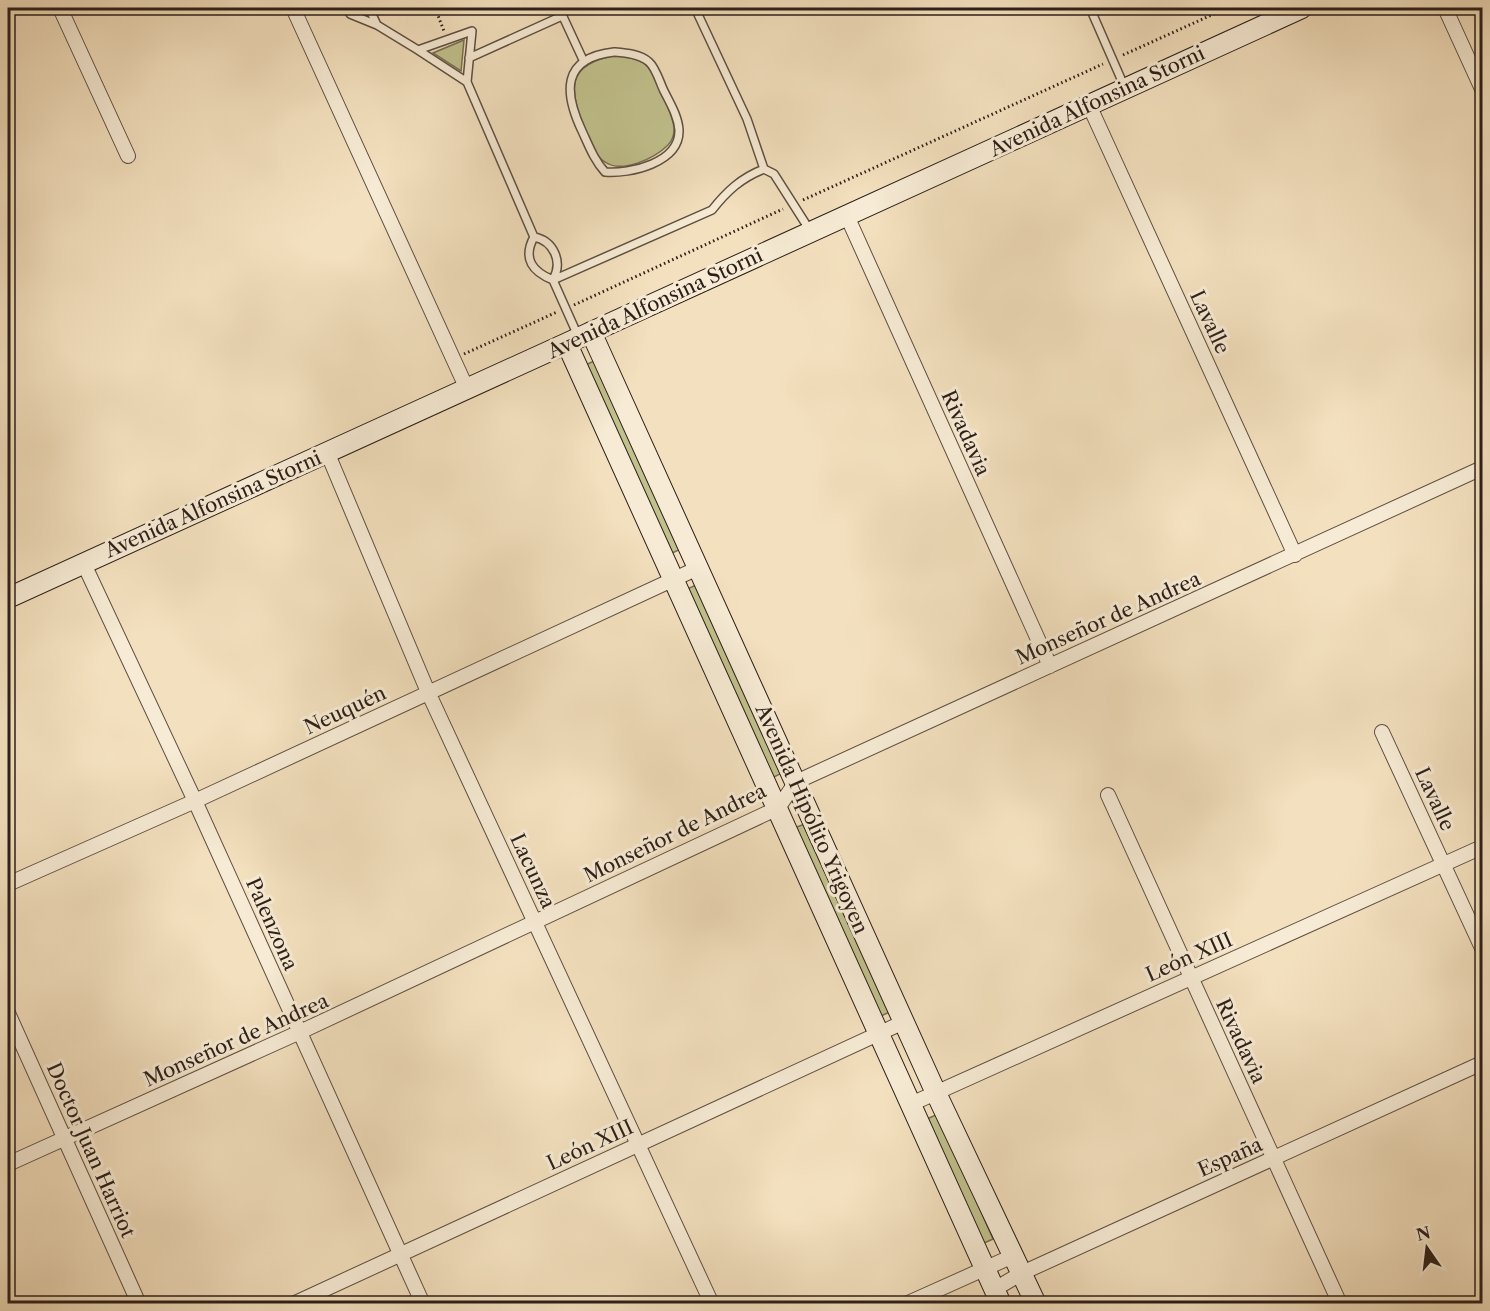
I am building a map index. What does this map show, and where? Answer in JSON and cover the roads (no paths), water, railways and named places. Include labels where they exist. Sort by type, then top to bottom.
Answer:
[{"type":"main road","name":"Avenida Alfonsina Storni","points":[[8,598],[1302,8]]},
{"type":"main road","name":"Avenida Hipólito Yrigoyen","points":[[579,338],[698,568],[936,1093],[1036,1304]]},
{"type":"main road","name":"Avenida Hipólito Yrigoyen","points":[[579,338],[674,579],[998,1296]]},
{"type":"street","points":[[60,8],[129,156]]},
{"type":"street","points":[[293,8],[467,389]]},
{"type":"street","points":[[1445,8],[1482,89]]},
{"type":"street","name":"Lavalle","points":[[1089,105],[1295,555]]},
{"type":"street","name":"Rivadavia","points":[[847,216],[1050,666]]},
{"type":"street","name":"Lacunza","points":[[327,452],[428,692],[712,1304]]},
{"type":"street","name":"Monseñor de Andrea","points":[[8,1164],[300,1032],[778,808],[796,782],[1482,468]]},
{"type":"street","name":"Palenzona","points":[[83,562],[195,801],[423,1304]]},
{"type":"street","name":"Neuquén","points":[[8,884],[195,801],[698,568]]},
{"type":"street","name":"Lavalle","points":[[1382,732],[1482,948]]},
{"type":"street","name":"Rivadavia","points":[[1108,795],[1189,978],[1340,1304]]},
{"type":"street","name":"León XIII","points":[[911,1104],[1482,847]]},
{"type":"street","name":"Doctor Juan Harriot","points":[[8,1013],[139,1304]]},
{"type":"street","name":"León XIII","points":[[292,1304],[904,1022]]},
{"type":"street","name":"España","points":[[906,1304],[985,1268],[1017,1265],[1274,1158],[1482,1063]]},
{"type":"street","name":"España","points":[[998,1296],[1017,1265]]},
{"type":"lane","points":[[348,8],[350,14],[377,25],[467,82]]},
{"type":"lane","points":[[369,8],[377,25]]},
{"type":"lane","points":[[558,8],[584,62]]},
{"type":"lane","points":[[695,8],[747,119],[764,169],[774,174],[811,232]]},
{"type":"lane","points":[[1090,8],[1126,88]]},
{"type":"lane","points":[[469,58],[562,16]]},
{"type":"lane","points":[[418,50],[472,30],[467,82],[534,237],[550,246],[556,256],[558,271],[553,280]]},
{"type":"lane","points":[[614,52],[640,56],[651,63],[678,120],[679,133],[674,146],[665,156],[634,171],[619,173],[605,172],[596,163],[569,98],[568,83],[584,62],[614,52]]},
{"type":"lane","points":[[553,280],[712,210],[729,189],[751,174],[764,169]]},
{"type":"lane","points":[[534,237],[529,254],[532,265],[538,274],[553,280],[579,338]]}]
